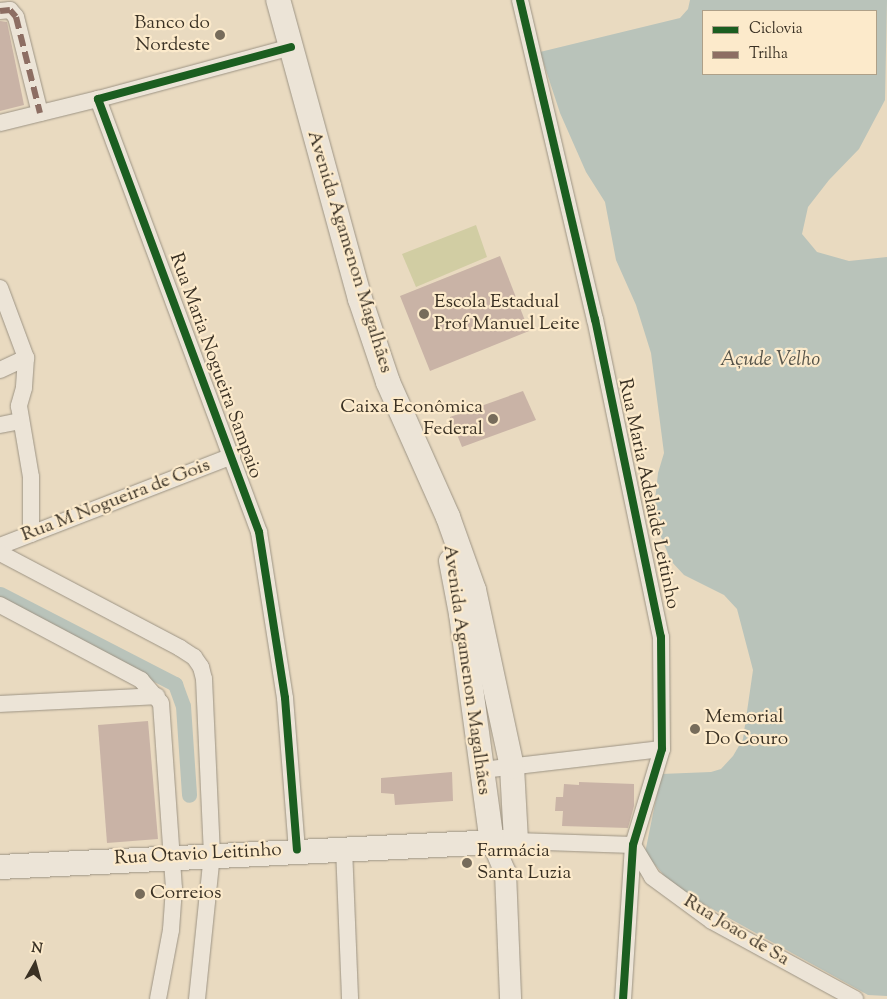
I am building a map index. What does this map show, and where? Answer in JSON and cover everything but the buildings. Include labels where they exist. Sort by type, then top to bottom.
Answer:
[{"type":"main road","name":"Avenida Agamenon Magalhães","points":[[278,0],[360,299],[388,382],[439,498],[465,564],[477,649],[474,714],[492,842]]},
{"type":"main road","name":"Avenida Agamenon Magalhães","points":[[477,649],[500,708],[512,767],[516,841]]},
{"type":"main road","points":[[474,714],[500,708]]},
{"type":"main road","name":"Rua Otavio Leitinho","points":[[0,867],[212,854],[516,841]]},
{"type":"street","name":"Rua Maria Adelaide Leitinho","points":[[521,0],[595,319],[613,416],[656,607],[662,670],[662,750],[633,845],[623,999]]},
{"type":"street","points":[[0,11],[10,10],[16,17],[40,113]]},
{"type":"street","points":[[0,124],[291,47]]},
{"type":"street","name":"Rua Maria Nogueira Sampaio","points":[[98,99],[259,532],[285,698],[297,850]]},
{"type":"street","points":[[0,288],[26,358],[20,421],[31,477],[30,534]]},
{"type":"street","points":[[0,370],[26,358]]},
{"type":"street","points":[[0,425],[20,421]]},
{"type":"street","name":"Rua M Nogueira de Gois","points":[[0,546],[232,456]]},
{"type":"street","points":[[0,553],[180,648],[194,657],[200,667],[204,679],[212,854],[197,999]]},
{"type":"street","points":[[0,605],[141,680],[157,696],[164,713],[173,857],[174,906],[158,999]]},
{"type":"street","points":[[0,704],[157,696]]},
{"type":"street","points":[[482,770],[662,750]]},
{"type":"street","points":[[505,872],[516,841],[633,845]]},
{"type":"street","points":[[492,842],[505,872],[510,999]]},
{"type":"street","name":"Rua Joao de Sa","points":[[633,845],[652,877],[712,921],[855,999]]},
{"type":"street","points":[[344,848],[350,999]]},
{"type":"shaded area","points":[[476,225],[487,257],[416,287],[402,254]]},
{"type":"water","name":"Açude Velho","points":[[690,0],[887,0],[885,100],[859,149],[829,180],[808,207],[802,234],[817,252],[849,261],[887,257],[887,996],[868,995],[698,901],[667,879],[645,853],[661,774],[711,772],[721,769],[733,756],[743,739],[753,670],[737,609],[724,595],[684,575],[671,561],[659,532],[654,510],[658,473],[664,453],[651,353],[636,305],[616,260],[605,202],[586,172],[560,113],[540,52],[680,18],[688,9]]},
{"type":"waterway","points":[[0,594],[175,684],[183,706],[189,795]]},
{"type":"marked path","points":[[0,11],[10,10],[16,17],[40,113]]},
{"type":"cycle path","points":[[520,0],[595,319],[661,637],[662,749],[633,845],[623,999]]},
{"type":"cycle path","points":[[291,47],[98,99],[259,532],[285,698],[297,850]]},
{"type":"place","name":"Banco do Nordeste","points":[[220,35]]},
{"type":"place","name":"Escola Estadual Prof Manuel Leite","points":[[424,314]]},
{"type":"place","name":"Caixa Econômica Federal","points":[[493,419]]},
{"type":"place","name":"Memorial Do Couro","points":[[695,729]]},
{"type":"place","name":"Farmácia Santa Luzia","points":[[467,863]]},
{"type":"place","name":"Correios","points":[[140,894]]}]
